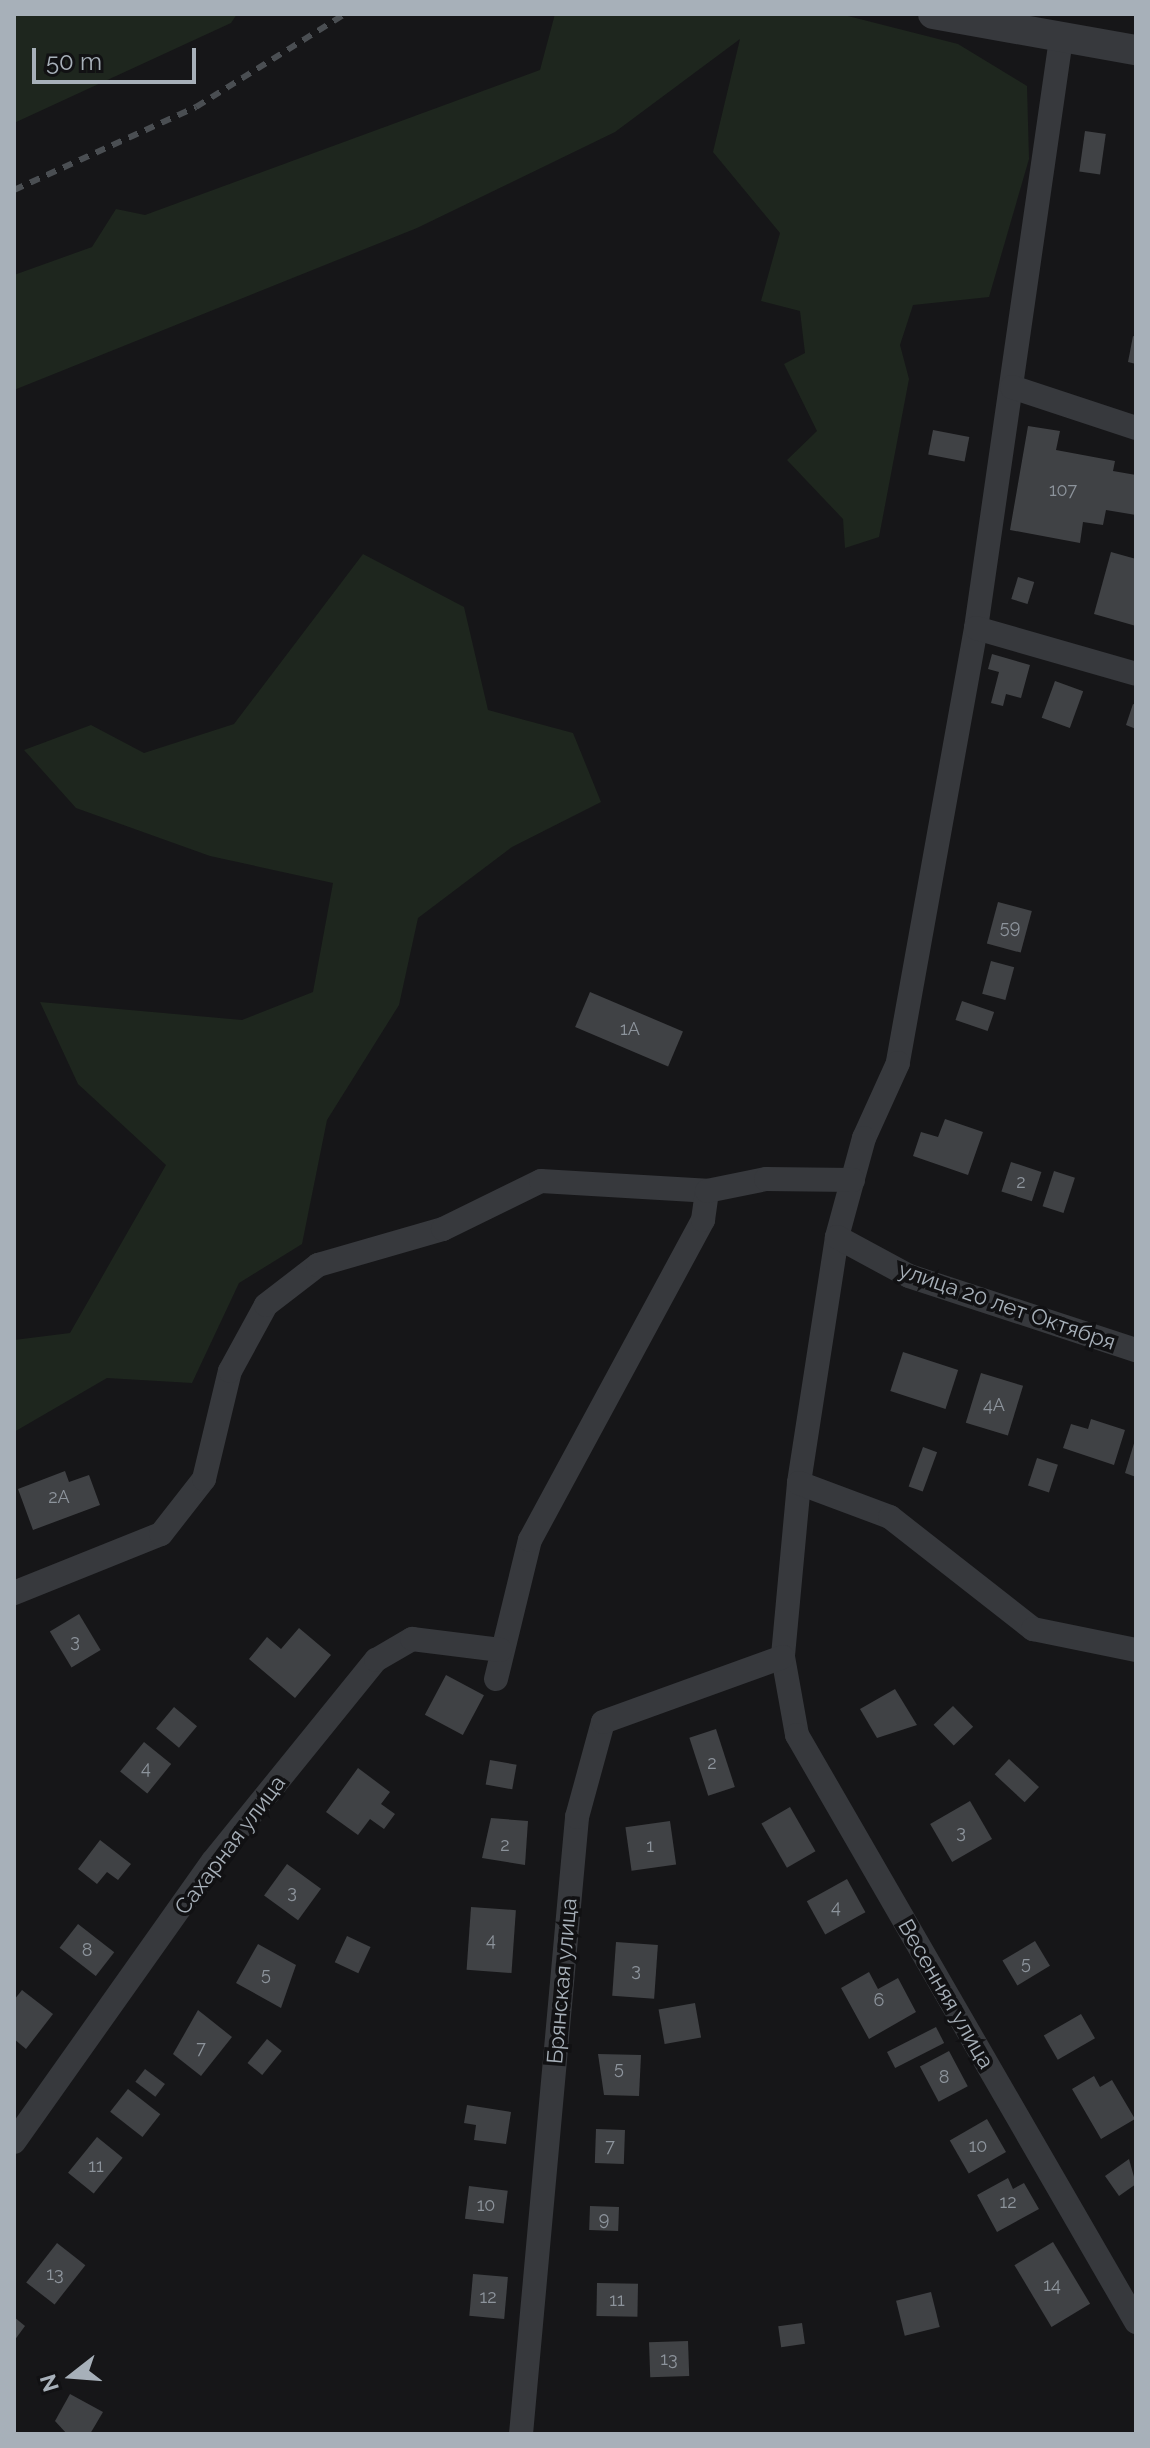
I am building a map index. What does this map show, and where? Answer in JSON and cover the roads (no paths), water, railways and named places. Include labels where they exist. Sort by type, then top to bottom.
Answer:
[{"type":"street","points":[[933,14],[1136,50]]},
{"type":"street","name":"Весенняя улица","points":[[1061,39],[976,628],[898,1063],[853,1180],[837,1237],[799,1483],[783,1657],[797,1735],[1136,2322]]},
{"type":"street","points":[[1012,387],[1136,428]]},
{"type":"street","points":[[976,628],[1136,674]]},
{"type":"street","points":[[14,1593],[161,1534],[204,1479],[230,1371],[266,1305],[318,1265],[443,1229],[541,1181],[707,1191],[766,1179],[853,1180]]},
{"type":"street","points":[[496,1679],[500,1650],[530,1540],[703,1220],[707,1191]]},
{"type":"street","name":"улица 20 лет Октября","points":[[837,1237],[909,1276],[1136,1350]]},
{"type":"street","points":[[799,1483],[890,1517],[1033,1629],[1136,1650]]},
{"type":"street","name":"Сахарная улица","points":[[14,2142],[213,1861],[376,1660],[412,1639],[500,1650]]},
{"type":"street","name":"Брянская улица","points":[[521,2434],[577,1817],[603,1722],[783,1657]]},
{"type":"railway","points":[[14,190],[196,107],[345,14]]}]
